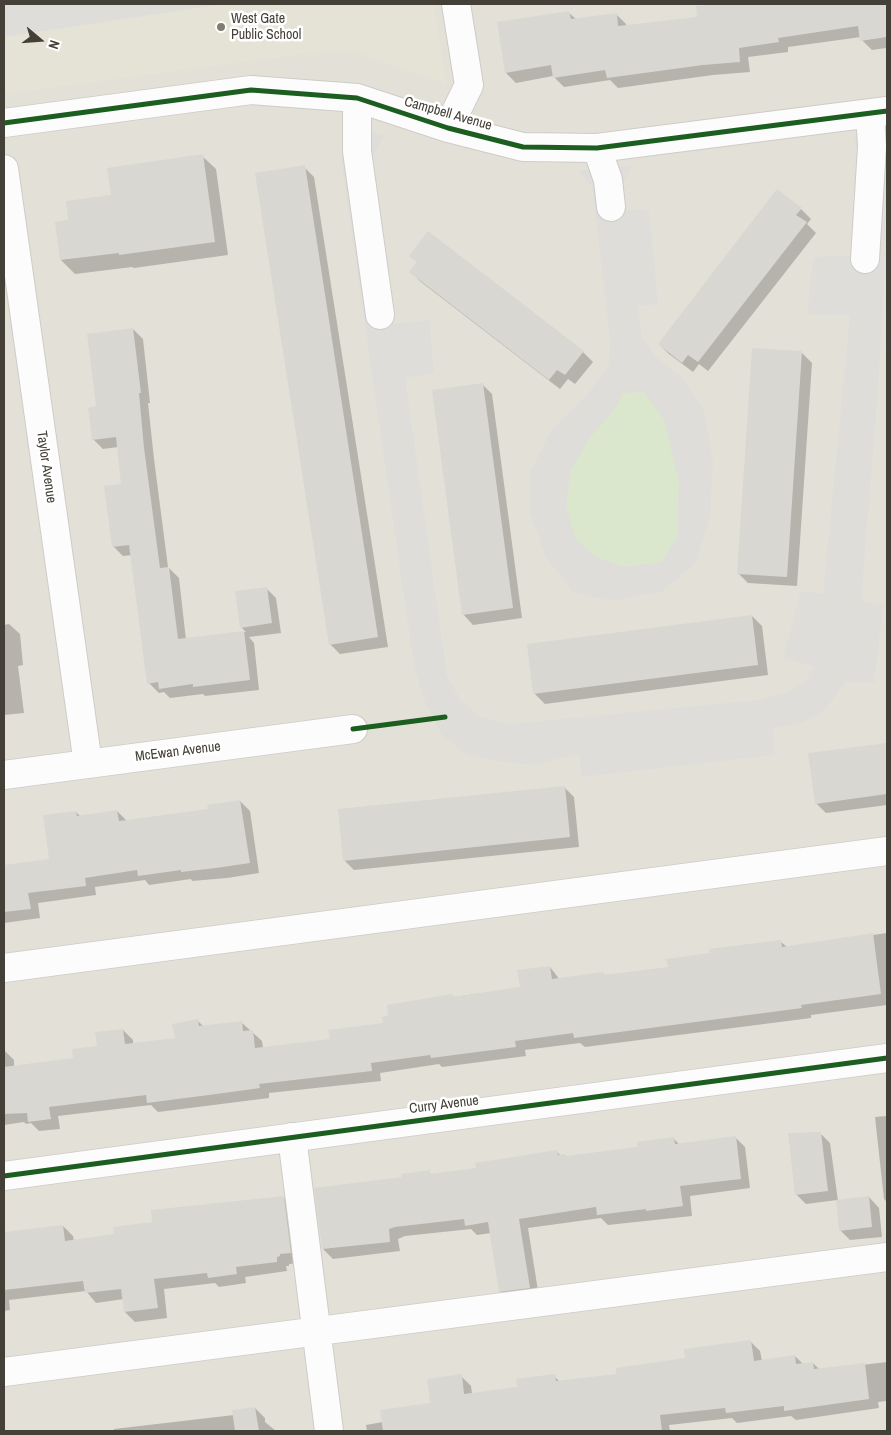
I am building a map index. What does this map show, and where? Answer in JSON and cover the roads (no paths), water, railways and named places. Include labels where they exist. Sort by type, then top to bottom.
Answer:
[{"type":"street","points":[[448,128],[469,85],[456,4]]},
{"type":"street","name":"Campbell Avenue","points":[[4,122],[251,90],[357,98],[448,128],[523,147],[598,148],[879,112]]},
{"type":"street","points":[[357,98],[357,151],[380,315]]},
{"type":"street","points":[[865,259],[872,147],[879,112]]},
{"type":"street","points":[[598,148],[608,180],[611,207]]},
{"type":"street","name":"Taylor Avenue","points":[[4,169],[88,764]]},
{"type":"street","name":"McEwan Avenue","points":[[4,775],[353,729]]},
{"type":"street","points":[[4,968],[887,851]]},
{"type":"street","name":"Curry Avenue","points":[[4,1176],[887,1058]]},
{"type":"street","points":[[292,1136],[328,1431]]},
{"type":"street","points":[[4,1372],[887,1257]]},
{"type":"place","name":"West Gate Public School","points":[[221,27]]}]
